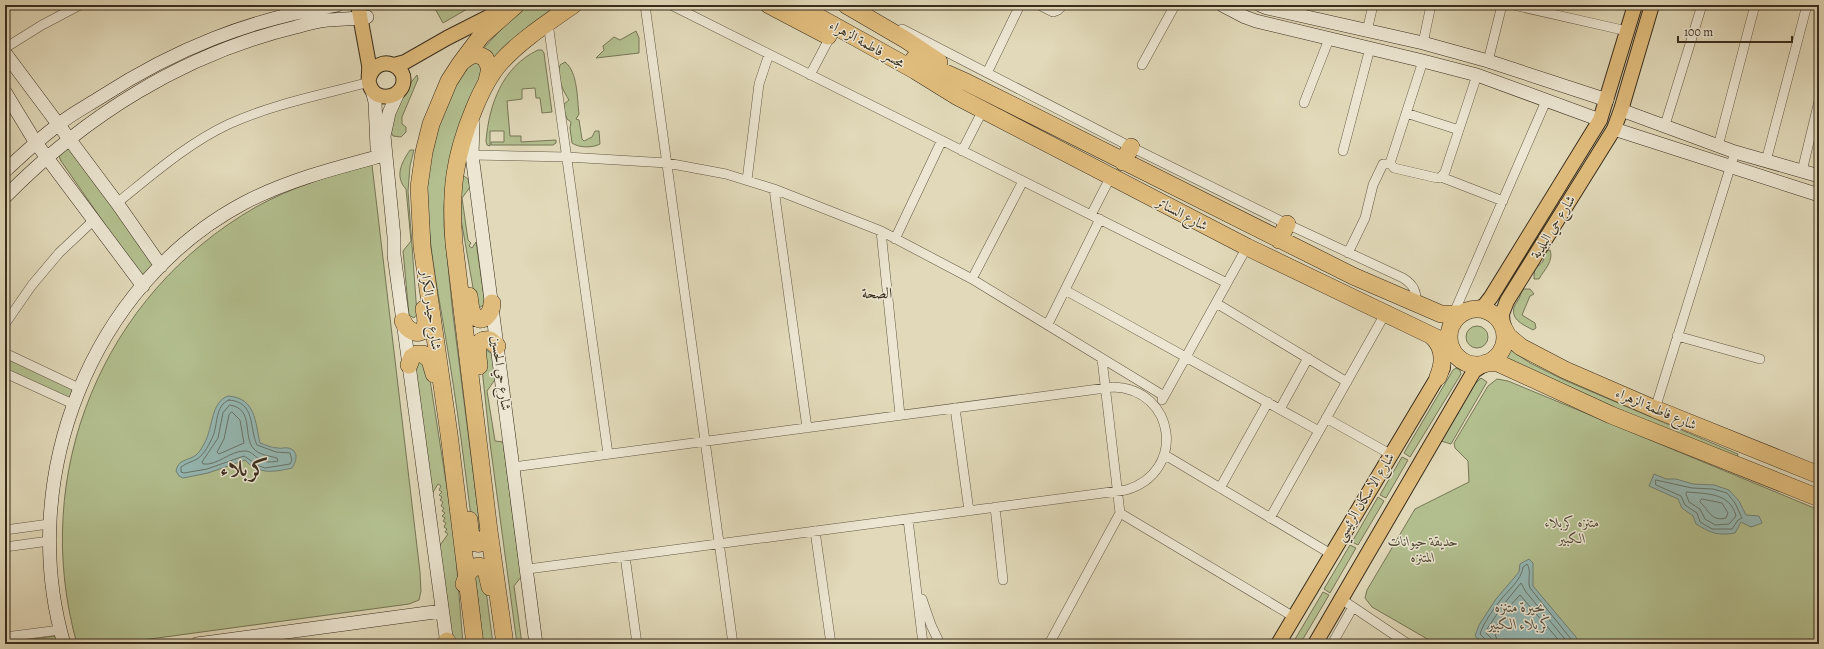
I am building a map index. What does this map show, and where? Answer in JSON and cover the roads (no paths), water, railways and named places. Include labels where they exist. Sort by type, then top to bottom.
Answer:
[{"type":"highway","name":"شارع حيدر الكرار","points":[[474,644],[444,396],[422,247],[419,188],[424,152],[438,106],[460,64],[482,36],[516,5]]},
{"type":"highway","points":[[505,644],[489,531],[452,217],[455,167],[465,133],[477,101],[487,81],[501,62],[512,51],[573,5]]},
{"type":"highway","points":[[769,5],[912,78],[962,90]]},
{"type":"highway","name":"مجسر فاطمة الزهراء","points":[[796,5],[919,67]]},
{"type":"highway","name":"مجسر فاطمة الزهراء","points":[[814,5],[919,67]]},
{"type":"highway","points":[[849,6],[912,44],[962,90]]},
{"type":"highway","points":[[460,64],[469,56],[475,54],[482,56],[489,65],[490,71],[487,81]]},
{"type":"highway","name":"شارع السناتر","points":[[919,67],[962,90],[1123,162],[1353,276],[1440,314],[1463,313]]},
{"type":"highway","name":"شارع السناتر","points":[[962,90],[983,110],[1247,247],[1447,343],[1451,349]]},
{"type":"highway","points":[[1123,162],[1131,147]]},
{"type":"highway","points":[[455,167],[461,158],[472,154]]},
{"type":"highway","points":[[1279,240],[1287,224]]},
{"type":"highway","points":[[413,349],[426,320],[420,268],[422,247]]},
{"type":"highway","points":[[457,264],[467,290],[472,314],[490,333]]},
{"type":"highway","points":[[1318,281],[1326,281],[1331,276],[1331,269],[1327,264]]},
{"type":"highway","points":[[1345,294],[1340,289],[1341,282],[1346,276],[1353,276]]},
{"type":"highway","points":[[479,440],[482,392],[477,347],[479,343],[490,333],[492,303]]},
{"type":"highway","points":[[1489,312],[1500,321],[1503,327],[1505,336],[1502,348],[1486,366],[1463,361],[1451,349],[1449,342],[1450,329],[1456,318],[1463,313],[1489,312]]},
{"type":"highway","points":[[404,320],[413,349],[426,355],[430,360],[437,386],[444,396]]},
{"type":"highway","name":"شارع فاطمة الزهراء","points":[[1503,327],[1508,336],[1516,343],[1540,358],[1655,409],[1819,475]]},
{"type":"highway","points":[[1428,334],[1438,342],[1441,353],[1442,364],[1438,377]]},
{"type":"highway","name":"شارع فاطمة الزهراء","points":[[1486,366],[1819,498]]},
{"type":"highway","points":[[448,434],[456,442],[459,451],[472,539],[477,544],[484,542],[489,531]]},
{"type":"highway","points":[[1733,464],[1742,458],[1744,452],[1742,445]]},
{"type":"highway","points":[[1751,472],[1750,465],[1752,458],[1760,452]]},
{"type":"highway","points":[[468,644],[463,595],[466,578],[469,571],[475,566],[482,566],[486,570],[493,610],[502,644]]},
{"type":"main road","points":[[5,170],[59,124],[152,66],[196,44],[293,13],[337,5]]},
{"type":"main road","points":[[370,83],[374,68],[405,62],[455,33],[512,5]]},
{"type":"main road","points":[[1222,5],[1244,17],[1256,21],[1477,75],[1600,120]]},
{"type":"main road","points":[[1260,5],[1267,8],[1423,43],[1488,61],[1607,100],[1635,5]]},
{"type":"main road","points":[[1652,5],[1621,110],[1735,152],[1819,176]]},
{"type":"main road","points":[[363,11],[375,58],[379,62],[389,64],[401,73],[403,78],[403,83],[389,113],[384,136],[394,237],[394,255]]},
{"type":"main road","points":[[5,197],[69,138],[154,81],[182,67],[234,47],[297,27],[363,11]]},
{"type":"main road","points":[[363,11],[370,83],[375,102],[377,157],[388,234],[394,255],[404,320]]},
{"type":"main road","points":[[230,32],[234,47]]},
{"type":"main road","points":[[5,52],[117,203],[161,266]]},
{"type":"main road","points":[[370,83],[383,97],[393,96],[398,93]]},
{"type":"main road","points":[[5,92],[36,143],[143,286]]},
{"type":"main road","name":"شارع حي البلدية","points":[[1463,313],[1484,306],[1490,299],[1600,120],[1607,100]]},
{"type":"main road","points":[[477,101],[472,132],[472,154],[492,303]]},
{"type":"main road","name":"شارع حي البلدية","points":[[1503,327],[1502,314],[1507,301],[1614,129],[1621,110]]},
{"type":"main road","points":[[1614,129],[1819,195]]},
{"type":"main road","points":[[64,644],[60,630],[51,572],[49,524],[58,453],[79,388],[101,344],[121,314],[143,286],[161,266],[198,233],[243,204],[301,179],[377,157]]},
{"type":"main road","points":[[1556,191],[1564,199],[1571,199]]},
{"type":"main road","points":[[1548,204],[1555,204],[1563,211]]},
{"type":"main road","name":"شارع حي الحسين","points":[[490,333],[513,467],[528,569],[536,644]]},
{"type":"main road","points":[[413,349],[442,611],[447,643]]},
{"type":"main road","name":"شارع الاسكان الرئيسي","points":[[1278,644],[1390,454],[1451,355],[1451,349]]},
{"type":"main road","points":[[1315,644],[1347,603],[1486,366]]},
{"type":"main road","points":[[197,644],[442,611]]},
{"type":"street","points":[[5,48],[42,25],[80,5]]},
{"type":"street","points":[[645,5],[732,644]]},
{"type":"street","points":[[671,5],[942,142],[1227,283]]},
{"type":"street","points":[[987,73],[1020,5]]},
{"type":"street","points":[[1039,5],[1053,12],[1058,10],[1063,5]]},
{"type":"street","points":[[1142,65],[1175,5]]},
{"type":"street","points":[[1367,31],[1373,5]]},
{"type":"street","points":[[1423,43],[1432,5]]},
{"type":"street","points":[[1488,61],[1502,5]]},
{"type":"street","points":[[1513,5],[1627,31]]},
{"type":"street","points":[[1665,125],[1702,5]]},
{"type":"street","points":[[1718,146],[1755,5]]},
{"type":"street","points":[[1766,161],[1807,5]]},
{"type":"street","points":[[849,6],[874,14],[1131,147],[1409,282],[1416,292],[1416,304]]},
{"type":"street","points":[[548,23],[608,454]]},
{"type":"street","points":[[810,75],[830,37]]},
{"type":"street","points":[[1304,103],[1329,38]]},
{"type":"street","points":[[1343,151],[1370,48]]},
{"type":"street","points":[[747,180],[759,84],[769,54]]},
{"type":"street","points":[[1391,164],[1423,61]]},
{"type":"street","points":[[1442,177],[1445,172],[1477,75]]},
{"type":"street","points":[[117,203],[188,149],[230,124],[263,111],[370,83]]},
{"type":"street","points":[[1463,313],[1502,201],[1546,100]]},
{"type":"street","points":[[1802,171],[1819,101]]},
{"type":"street","points":[[962,151],[983,110]]},
{"type":"street","points":[[1406,113],[1459,130]]},
{"type":"street","points":[[895,239],[942,142]]},
{"type":"street","points":[[1655,409],[1735,152]]},
{"type":"street","points":[[472,154],[566,157],[667,163],[747,180],[774,189],[880,231],[972,279],[1164,396]]},
{"type":"street","points":[[1348,253],[1365,218],[1373,185],[1383,164],[1391,164],[1394,168],[1437,178],[1442,177],[1502,201]]},
{"type":"street","points":[[1091,215],[1111,176]]},
{"type":"street","points":[[972,279],[1023,181]]},
{"type":"street","points":[[774,189],[808,428]]},
{"type":"street","points":[[1048,324],[1100,219]]},
{"type":"street","points":[[5,324],[41,274],[59,253],[94,220]]},
{"type":"street","points":[[880,231],[900,415]]},
{"type":"street","points":[[1157,408],[1247,247]]},
{"type":"street","points":[[1065,290],[1319,430]]},
{"type":"street","points":[[1216,303],[1347,382]]},
{"type":"street","points":[[1270,518],[1385,314]]},
{"type":"street","points":[[1677,336],[1760,359]]},
{"type":"street","points":[[5,353],[79,388]]},
{"type":"street","points":[[1280,409],[1308,358]]},
{"type":"street","points":[[1049,644],[1120,513],[1102,359]]},
{"type":"street","points":[[6,376],[73,404]]},
{"type":"street","points":[[513,467],[1118,387],[1133,390],[1146,398],[1157,408],[1164,422],[1166,432],[1165,455],[1157,469],[1149,479],[1132,488],[528,569]]},
{"type":"street","points":[[1220,488],[1268,402]]},
{"type":"street","points":[[955,408],[969,511]]},
{"type":"street","points":[[1326,418],[1390,454]]},
{"type":"street","points":[[1165,455],[1331,554]]},
{"type":"street","points":[[995,507],[1003,580]]},
{"type":"street","points":[[1120,513],[1294,617]]},
{"type":"street","points":[[908,519],[923,644]]},
{"type":"street","points":[[5,530],[49,524]]},
{"type":"street","points":[[815,531],[831,644]]},
{"type":"street","points":[[5,547],[49,541]]},
{"type":"street","points":[[625,556],[637,644]]},
{"type":"street","points":[[914,572],[925,610],[940,644]]},
{"type":"street","points":[[1332,644],[1347,603],[1408,644]]},
{"type":"street","points":[[5,638],[60,630]]},
{"type":"water","points":[[228,396],[244,401],[249,406],[253,412],[260,443],[274,448],[288,448],[294,451],[296,459],[292,468],[279,471],[261,470],[250,465],[245,460],[208,473],[183,478],[179,476],[176,471],[177,467],[181,462],[193,457],[200,451],[208,436],[215,409],[222,399]]},
{"type":"water","points":[[1654,474],[1666,479],[1676,479],[1693,484],[1714,485],[1729,490],[1739,501],[1746,515],[1759,516],[1762,523],[1751,527],[1741,522],[1735,533],[1719,534],[1710,532],[1696,524],[1693,516],[1682,508],[1678,499],[1649,486]]},
{"type":"water","name":"بحيرة متنزه كربلاء الكبير","points":[[1529,559],[1533,563],[1533,586],[1576,637],[1578,644],[1485,644],[1475,636],[1479,625],[1496,599],[1519,572],[1520,564]]},
{"type":"district","name":"الصحة","points":[[877,293]]},
{"type":"district","name":"كربلاء","points":[[244,469]]},
{"type":"park label","name":"متنزه كربلاء الكبير","points":[[1572,530]]},
{"type":"park label","name":"حديقة حيوانات المتنزه","points":[[1423,550]]}]
